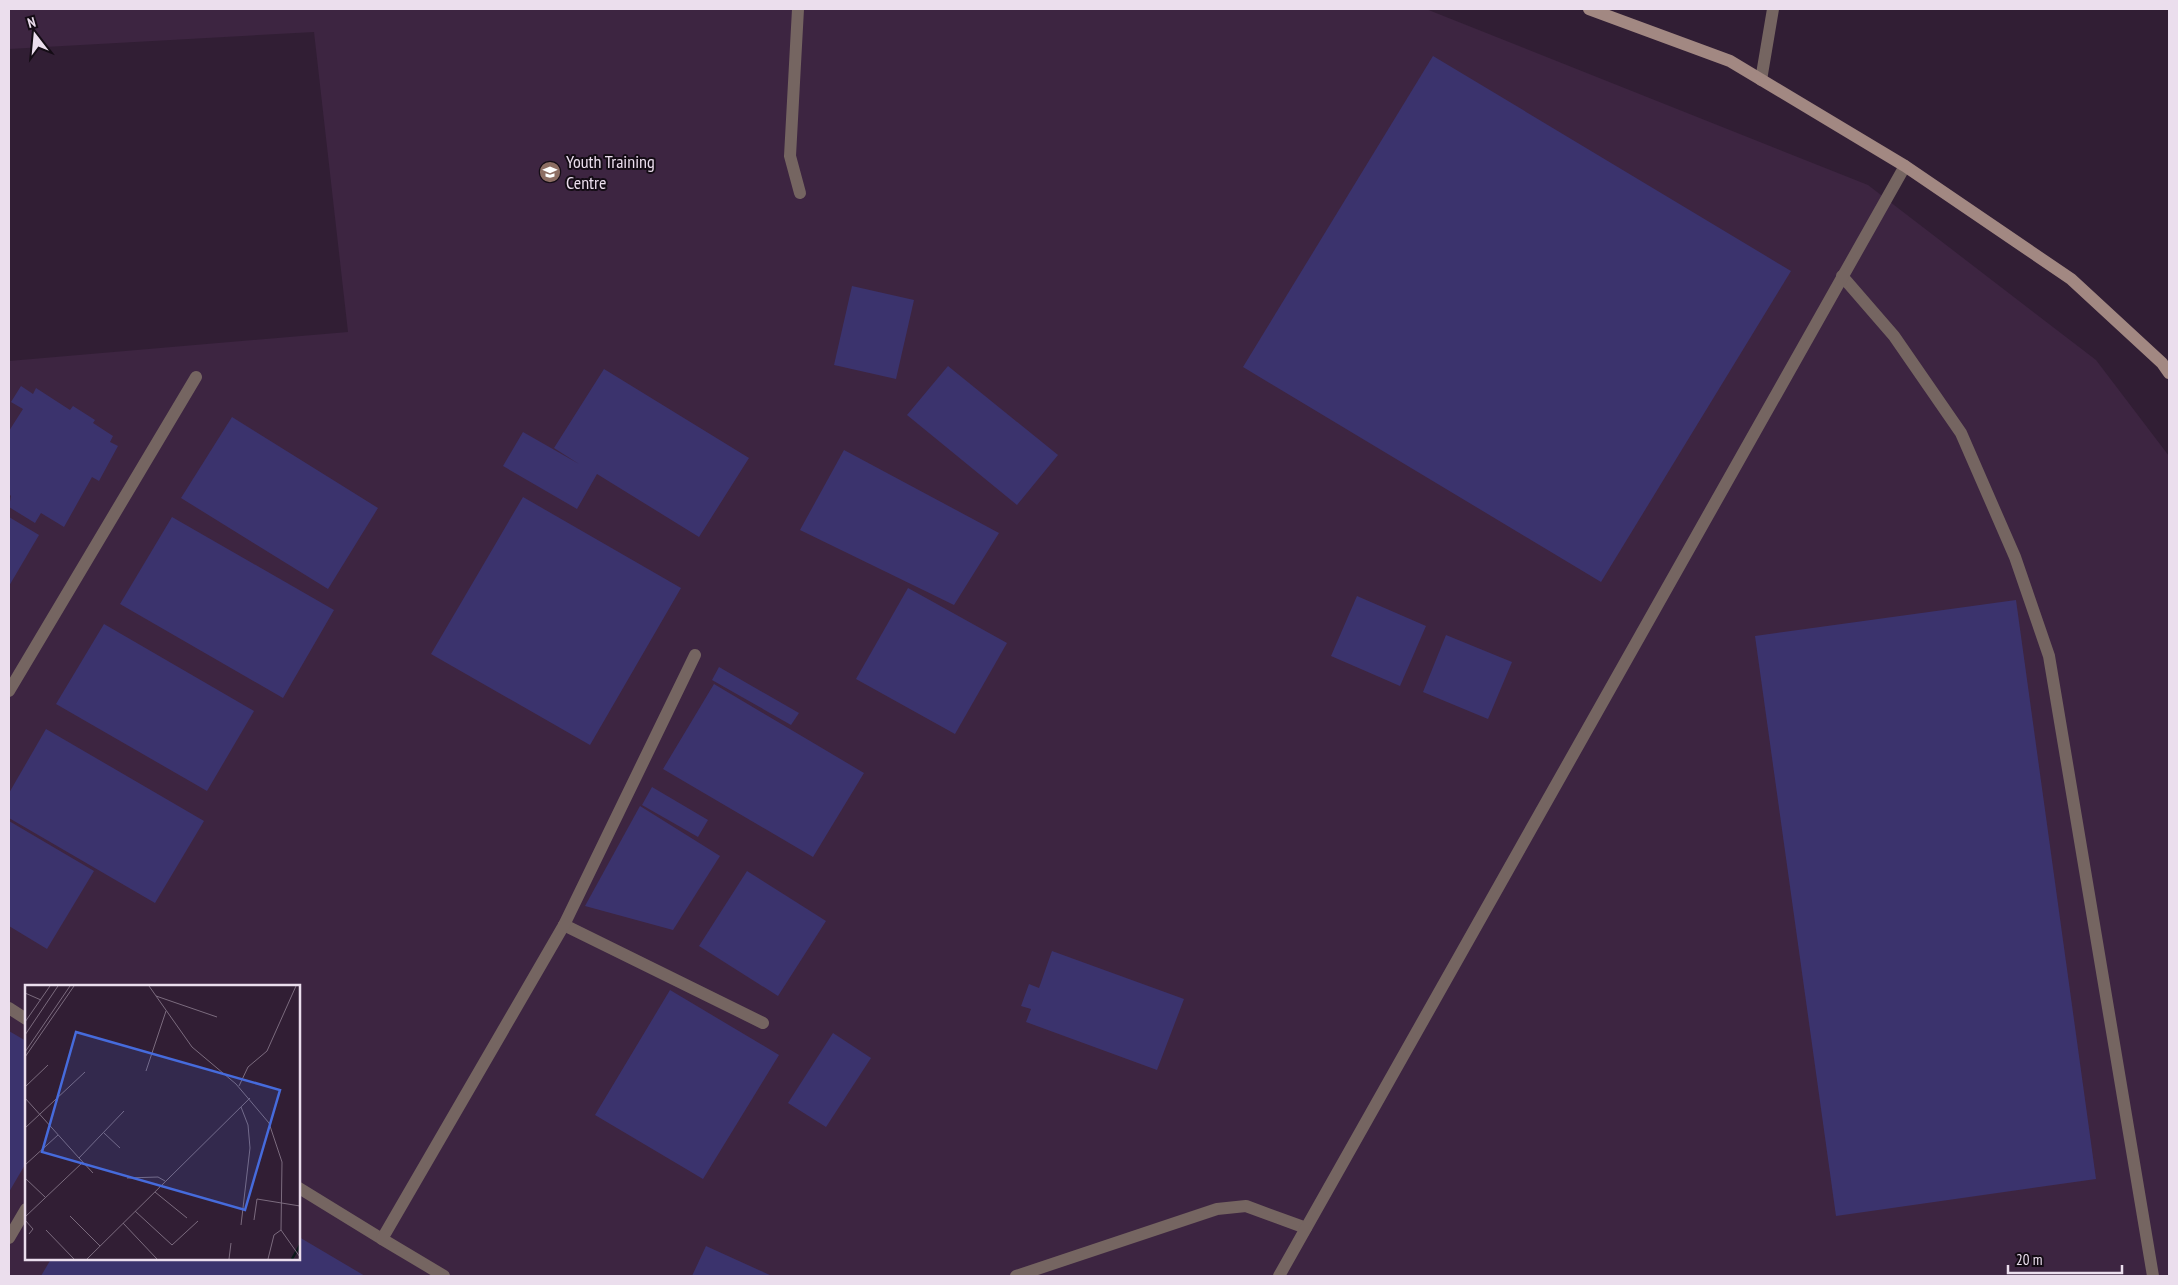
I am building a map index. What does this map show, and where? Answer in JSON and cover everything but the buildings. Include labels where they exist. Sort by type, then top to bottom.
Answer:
[{"type":"main road","points":[[1589,9],[1730,61],[1905,166],[2071,279],[2162,363],[2169,373]]},
{"type":"street","points":[[798,9],[790,156],[800,193]]},
{"type":"street","points":[[1761,80],[1773,9]]},
{"type":"street","points":[[1279,1276],[1905,166]]},
{"type":"street","points":[[1842,276],[1894,336],[1961,433],[2015,557],[2049,656],[2153,1276]]},
{"type":"street","points":[[9,691],[196,377]]},
{"type":"street","points":[[382,1239],[564,925],[695,655]]},
{"type":"street","points":[[564,925],[762,1023]]},
{"type":"street","points":[[9,1008],[25,1018]]},
{"type":"street","points":[[300,1189],[435,1274]]},
{"type":"street","points":[[1016,1276],[1217,1209],[1246,1206],[1306,1228]]},
{"type":"street","points":[[9,1238],[25,1211]]},
{"type":"shaded area","points":[[9,9],[1426,9],[1868,185],[2096,360],[2169,456],[2169,1276],[9,1276],[9,361],[348,332],[314,32],[9,49]]},
{"type":"place","name":"Youth Training Centre","points":[[550,172]]}]
